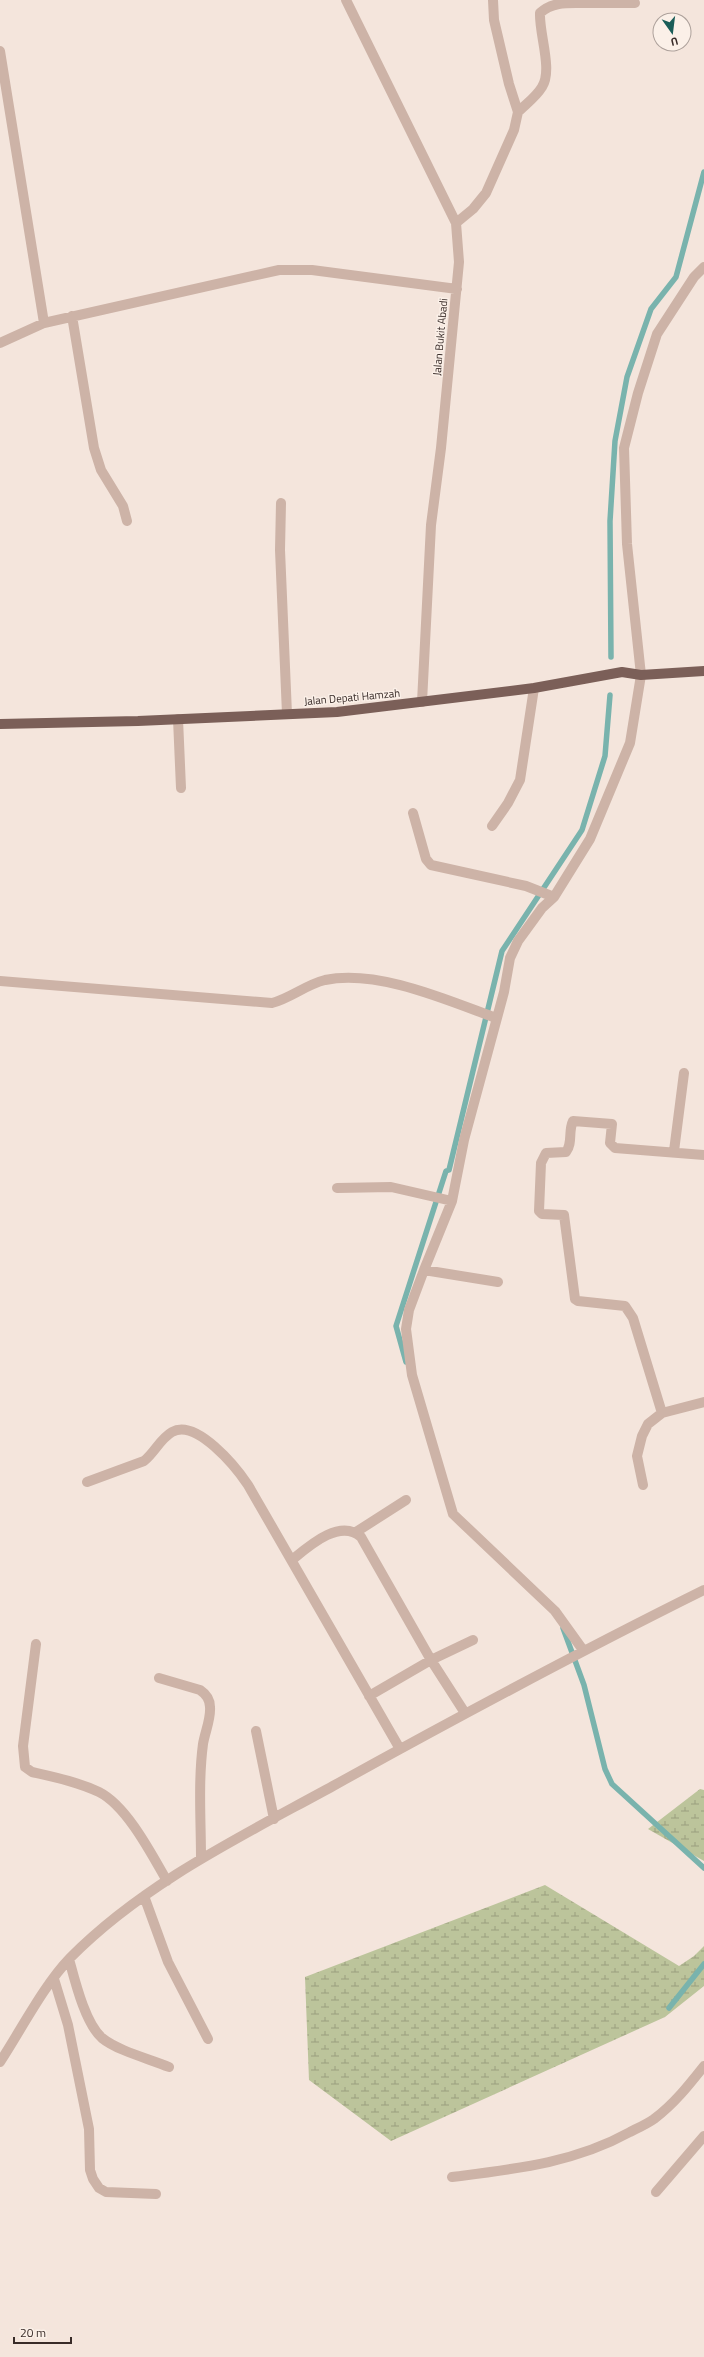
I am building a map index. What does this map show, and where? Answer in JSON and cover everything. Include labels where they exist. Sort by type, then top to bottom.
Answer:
[{"type":"main road","name":"Jalan Depati Hamzah","points":[[0,724],[178,719],[337,712],[534,688],[622,672],[641,675],[704,671]]},
{"type":"street","name":"Jalan Bukit Abadi","points":[[346,0],[456,223],[460,262],[456,289],[442,448],[431,525],[422,702]]},
{"type":"street","points":[[456,223],[473,209],[486,193],[495,177],[514,130],[518,112],[509,84],[494,20],[493,0]]},
{"type":"street","points":[[518,112],[542,88],[546,79],[546,68],[539,26],[540,13],[546,8],[558,3],[635,3]]},
{"type":"street","points":[[0,51],[44,323]]},
{"type":"street","points":[[583,1650],[555,1611],[453,1514],[448,1503],[412,1375],[406,1345],[406,1329],[409,1310],[452,1201],[464,1140],[493,1017],[504,992],[510,958],[518,941],[542,908],[549,894],[590,838],[605,800],[616,780],[630,743],[641,675],[627,544],[624,448],[638,393],[658,334],[694,277],[704,267]]},
{"type":"street","points":[[0,343],[44,323],[279,270],[312,270],[456,289]]},
{"type":"street","points":[[72,316],[94,448],[101,470],[123,506],[127,521]]},
{"type":"street","points":[[281,503],[280,550],[287,714]]},
{"type":"street","points":[[492,826],[508,803],[520,780],[534,688]]},
{"type":"street","points":[[178,719],[182,788]]},
{"type":"street","points":[[413,813],[426,859],[431,865],[526,886],[549,894]]},
{"type":"street","points":[[0,981],[272,1004],[283,1000],[306,986],[326,980],[356,978],[387,981],[493,1017]]},
{"type":"street","points":[[674,1151],[684,1073]]},
{"type":"street","points":[[662,1413],[633,1318],[624,1306],[578,1301],[575,1299],[564,1215],[542,1214],[539,1211],[541,1163],[546,1153],[566,1152],[569,1148],[570,1127],[572,1121],[612,1124],[610,1143],[615,1148],[674,1151],[704,1155]]},
{"type":"street","points":[[337,1188],[391,1187],[452,1201]]},
{"type":"street","points":[[424,1270],[498,1282]]},
{"type":"street","points":[[643,1484],[637,1456],[642,1436],[648,1424],[662,1413],[704,1402]]},
{"type":"street","points":[[87,1482],[144,1461],[152,1455],[162,1438],[173,1431],[184,1429],[194,1431],[240,1474],[292,1560],[400,1749]]},
{"type":"street","points":[[356,1532],[406,1500]]},
{"type":"street","points":[[292,1560],[307,1547],[337,1532],[347,1530],[356,1532],[362,1537],[431,1660],[465,1713]]},
{"type":"street","points":[[0,2062],[54,1979],[69,1960],[124,1910],[144,1896],[201,1859],[465,1713],[573,1655],[704,1590]]},
{"type":"street","points":[[369,1696],[431,1660],[473,1640]]},
{"type":"street","points":[[36,1644],[23,1746],[26,1767],[32,1772],[100,1793],[112,1801],[148,1849],[167,1881]]},
{"type":"street","points":[[160,1678],[200,1690],[205,1693],[210,1702],[211,1709],[203,1744],[201,1786],[201,1859]]},
{"type":"street","points":[[256,1731],[274,1819]]},
{"type":"street","points":[[144,1896],[168,1962],[208,2039]]},
{"type":"street","points":[[69,1960],[92,2026],[102,2038],[127,2051],[169,2067]]},
{"type":"street","points":[[54,1979],[68,2025],[89,2129],[90,2170],[93,2179],[99,2188],[106,2192],[156,2194]]},
{"type":"street","points":[[452,2177],[530,2168],[579,2155],[608,2145],[654,2119],[678,2098],[704,2066]]},
{"type":"street","points":[[656,2192],[704,2136]]},
{"type":"green space","points":[[700,1789],[704,1790],[704,1861],[648,1829]]},
{"type":"green space","points":[[545,1885],[679,1966],[694,1956],[704,1946],[704,1986],[665,2017],[391,2141],[309,2080],[305,1977]]},
{"type":"waterway","points":[[611,657],[610,521],[615,441],[627,377],[651,309],[676,277],[704,172]]},
{"type":"waterway","points":[[406,1362],[396,1326],[446,1171],[449,1170],[502,951],[582,830],[605,756],[610,695]]},
{"type":"waterway","points":[[563,1628],[584,1685],[605,1769],[612,1784],[704,1868]]},
{"type":"waterway","points":[[669,2008],[704,1964]]}]
